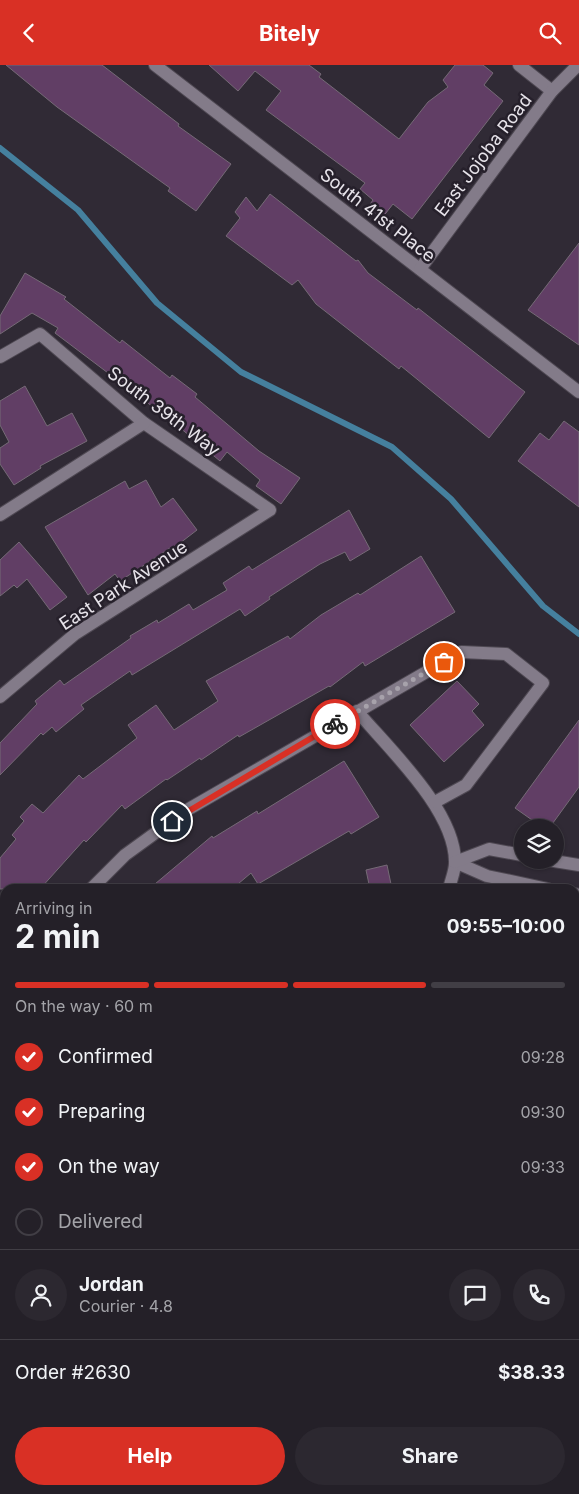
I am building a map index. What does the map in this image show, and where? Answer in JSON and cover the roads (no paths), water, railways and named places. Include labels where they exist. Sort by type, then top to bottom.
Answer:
[{"type":"street","name":"South 41st Place","points":[[155,65],[579,392]]},
{"type":"street","points":[[519,65],[552,91]]},
{"type":"street","name":"East Jojoba Road","points":[[420,269],[552,91],[578,65]]},
{"type":"street","name":"South 39th Way","points":[[0,357],[40,334],[144,423],[270,510]]},
{"type":"street","points":[[0,515],[144,423]]},
{"type":"street","name":"East Park Avenue","points":[[0,697],[76,634],[270,510]]},
{"type":"street","points":[[96,884],[125,855],[187,810],[461,652],[506,654],[543,683],[466,785],[434,802]]},
{"type":"street","points":[[357,711],[434,802],[450,835],[455,862],[451,884]]},
{"type":"street","points":[[455,862],[489,849],[514,854]]},
{"type":"street","points":[[455,862],[487,876],[525,884]]},
{"type":"street","points":[[564,863],[579,865]]},
{"type":"waterway","points":[[0,148],[78,210],[157,303],[241,372],[392,447],[451,499],[543,606],[579,634]]}]
